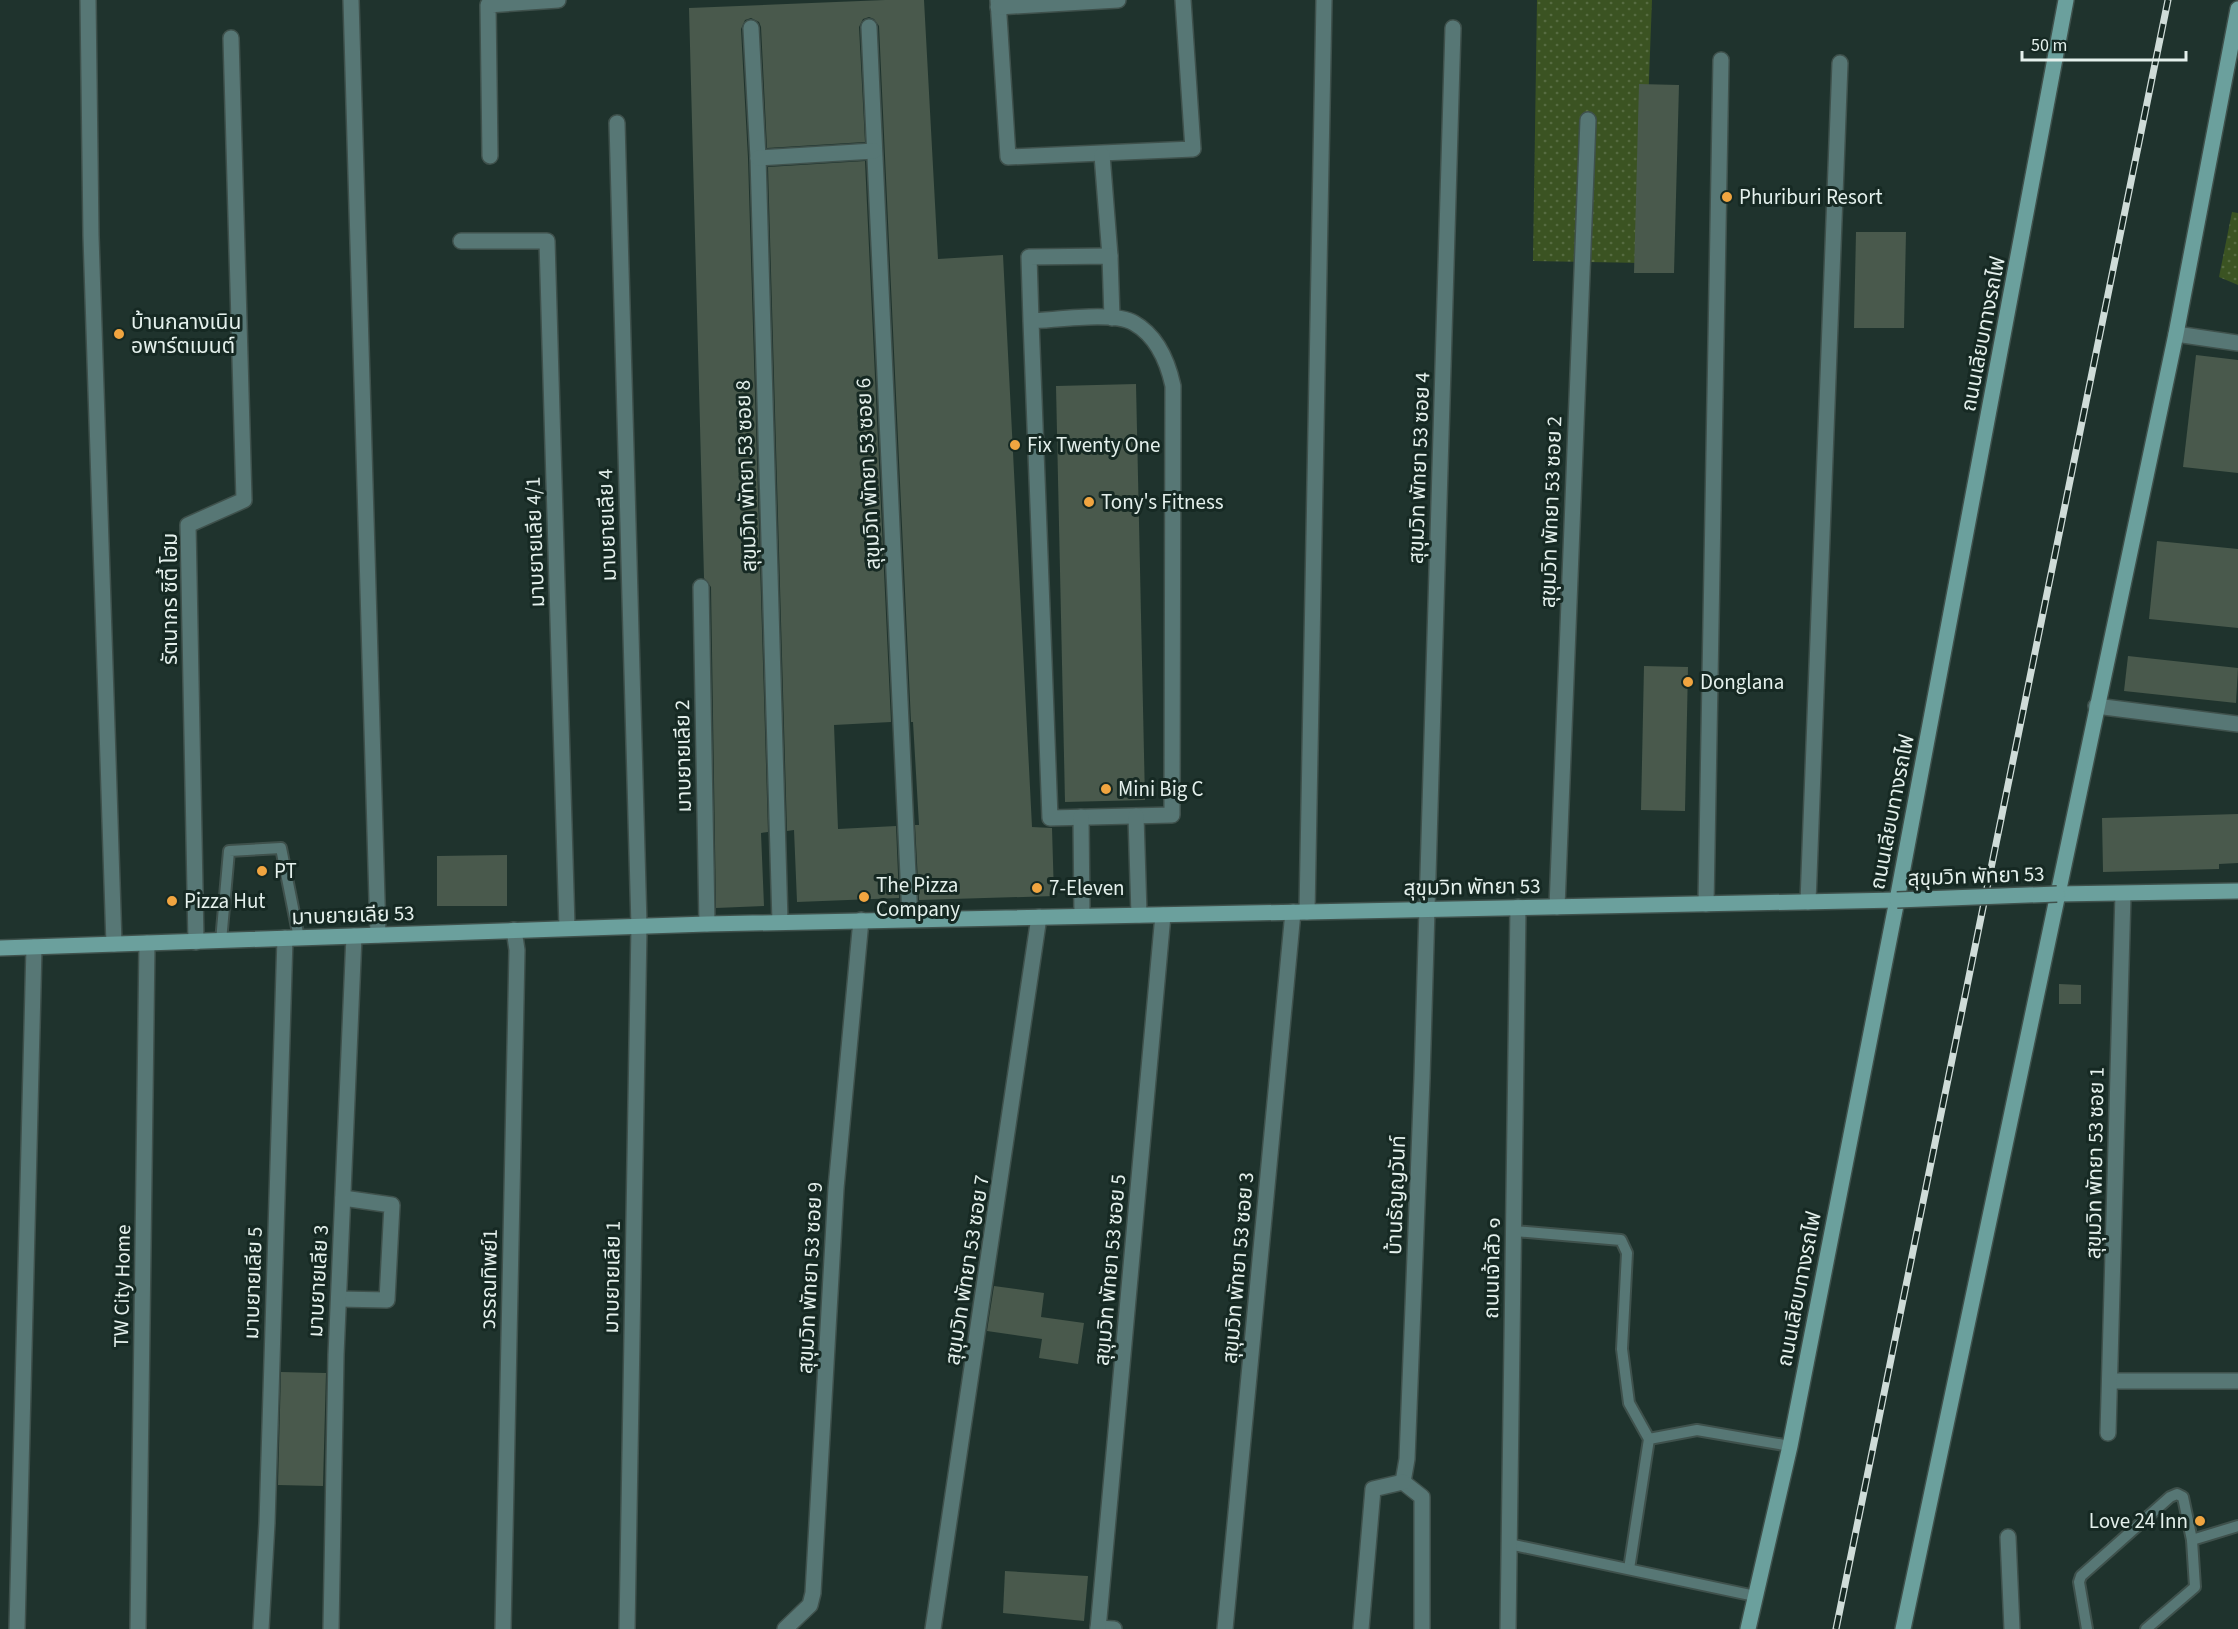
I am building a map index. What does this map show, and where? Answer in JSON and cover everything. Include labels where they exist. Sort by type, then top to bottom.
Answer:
[{"type":"street","points":[[88,0],[92,248],[114,944]]},
{"type":"street","points":[[351,0],[378,935]]},
{"type":"street","points":[[490,156],[488,5],[558,0]]},
{"type":"street","points":[[1118,0],[998,3],[1008,157],[1102,155],[1193,149],[1183,0]]},
{"type":"street","name":"สุขุมวิท พัทยา 53 ซอย 3","points":[[1225,1629],[1300,912],[1324,0]]},
{"type":"street","name":"ถนนเลียบทางรถไฟ","points":[[1748,1629],[1790,1446],[1897,900],[2066,0]]},
{"type":"street","points":[[1903,1629],[2176,334],[2238,9]]},
{"type":"street","name":"สุขุมวิท พัทยา 53 ซอย 6","points":[[869,27],[910,919]]},
{"type":"street","name":"สุขุมวิท พัทยา 53 ซอย 8","points":[[751,28],[758,158],[780,922]]},
{"type":"street","name":"สุขุมวิท พัทยา 53 ซอย 4","points":[[1426,909],[1453,28]]},
{"type":"street","name":"รัตนากร ซิตี้ โฮม","points":[[196,942],[188,525],[244,500],[231,38]]},
{"type":"street","points":[[1706,904],[1721,60]]},
{"type":"street","points":[[1809,902],[1840,63]]},
{"type":"street","name":"สุขุมวิท พัทยา 53 ซอย 2","points":[[1557,907],[1588,120]]},
{"type":"street","name":"มาบยายเลีย 4","points":[[617,123],[639,926]]},
{"type":"street","points":[[758,158],[874,151]]},
{"type":"street","points":[[1102,155],[1110,256],[1112,318]]},
{"type":"street","name":"มาบยายเลีย 4/1","points":[[461,242],[547,241],[567,928]]},
{"type":"street","points":[[1031,321],[1112,318],[1134,323],[1153,341],[1168,363],[1173,386],[1172,815],[1050,818],[1031,321],[1029,257],[1110,256]]},
{"type":"street","points":[[2176,334],[2238,343]]},
{"type":"street","name":"มาบยายเลีย 2","points":[[700,587],[707,924]]},
{"type":"street","points":[[2096,706],[2238,724]]},
{"type":"street","points":[[1136,816],[1139,915]]},
{"type":"street","points":[[1082,817],[1082,916]]},
{"type":"street","name":"สุขุมวิท พัทยา 53","points":[[707,924],[2238,891]]},
{"type":"street","name":"สุขุมวิท พัทยา 53 ซอย 1","points":[[2108,1433],[2122,894]]},
{"type":"street","name":"ถนนเจ้าสัว ๑","points":[[1508,1629],[1518,907]]},
{"type":"street","name":"บ้านธัญญวันท์","points":[[1403,1482],[1407,1459],[1426,909]]},
{"type":"street","name":"สุขุมวิท พัทยา 53 ซอย 5","points":[[1104,1629],[1163,915]]},
{"type":"street","name":"สุขุมวิท พัทยา 53 ซอย 7","points":[[933,1629],[1039,917]]},
{"type":"street","name":"สุขุมวิท พัทยา 53 ซอย 9","points":[[785,1629],[810,1605],[813,1593],[836,1188],[861,920]]},
{"type":"street","name":"มาบยายเลีย 53","points":[[0,948],[707,924]]},
{"type":"street","name":"มาบยายเลีย 1","points":[[627,1629],[639,926]]},
{"type":"street","name":"วรรณทิพย์1","points":[[503,1629],[517,951],[514,930]]},
{"type":"street","name":"มาบยายเลีย 3","points":[[331,1629],[339,1299],[354,936]]},
{"type":"street","name":"มาบยายเลีย 5","points":[[261,1629],[292,938]]},
{"type":"street","name":"TW City Home","points":[[138,1629],[147,943]]},
{"type":"street","points":[[17,1629],[34,947]]},
{"type":"street","points":[[339,1299],[387,1300],[392,1205],[343,1198]]},
{"type":"street","points":[[2111,1382],[2238,1382]]},
{"type":"street","points":[[1361,1629],[1373,1490],[1403,1482],[1422,1497],[1422,1629]]},
{"type":"street","points":[[2008,1537],[2012,1629]]},
{"type":"lane","points":[[221,941],[229,851],[281,848],[292,938]]},
{"type":"lane","points":[[1514,1231],[1621,1240],[1628,1254],[1622,1349],[1629,1403],[1649,1439],[1629,1569]]},
{"type":"lane","points":[[1649,1439],[1697,1430],[1790,1446]]},
{"type":"lane","points":[[2087,1629],[2080,1588],[2081,1576],[2170,1497],[2177,1494],[2183,1497],[2192,1540],[2195,1587],[2146,1629]]},
{"type":"lane","points":[[2192,1540],[2238,1526]]},
{"type":"lane","points":[[1509,1544],[1755,1596]]},
{"type":"green space","points":[[1537,0],[1652,0],[1642,263],[1533,261]]},
{"type":"green space","points":[[2232,212],[2238,213],[2238,285],[2219,277]]},
{"type":"building","points":[[924,0],[938,259],[1003,255],[1032,827],[1052,828],[1054,896],[919,900],[915,825],[919,825],[913,722],[911,722],[879,26],[874,19],[869,17],[863,19],[859,27],[865,142],[767,148],[761,27],[759,22],[751,18],[745,20],[741,29],[748,158],[768,832],[761,833],[764,906],[716,908],[711,587],[704,578],[689,8]]},
{"type":"building","points":[[1639,84],[1679,85],[1674,273],[1634,273]]},
{"type":"building","points":[[865,161],[891,722],[834,725],[838,829],[896,826],[899,898],[797,902],[794,830],[787,831],[768,167]]},
{"type":"building","points":[[1856,232],[1906,232],[1904,328],[1854,328]]},
{"type":"building","points":[[2196,355],[2238,360],[2238,473],[2183,467]]},
{"type":"building","points":[[1136,384],[1145,800],[1065,802],[1056,386]]},
{"type":"building","points":[[2157,541],[2238,549],[2238,628],[2149,619]]},
{"type":"building","points":[[2128,656],[2238,668],[2236,703],[2124,691]]},
{"type":"building","points":[[1644,666],[1688,667],[1685,811],[1641,810]]},
{"type":"building","points":[[2238,814],[2238,863],[2219,864],[2219,869],[2103,872],[2102,818]]},
{"type":"building","points":[[507,855],[507,906],[437,906],[437,856]]},
{"type":"building","points":[[2059,984],[2081,985],[2081,1004],[2059,1004]]},
{"type":"building","points":[[994,1286],[1044,1293],[1041,1317],[1084,1323],[1078,1364],[1039,1358],[1042,1339],[987,1331]]},
{"type":"building","points":[[281,1372],[326,1373],[323,1486],[278,1485]]},
{"type":"building","points":[[1005,1571],[1088,1576],[1084,1621],[1003,1613]]},
{"type":"railway","points":[[1836,1629],[2168,0]]},
{"type":"place","name":"Phuriburi Resort","points":[[1727,197]]},
{"type":"place","name":"บ้านกลางเนิน อพาร์ตเมนต์","points":[[119,334]]},
{"type":"place","name":"Fix Twenty One","points":[[1015,445]]},
{"type":"place","name":"Tony's Fitness","points":[[1089,502]]},
{"type":"place","name":"Donglana","points":[[1688,682]]},
{"type":"place","name":"Mini Big C","points":[[1106,789]]},
{"type":"place","name":"PT","points":[[262,871]]},
{"type":"place","name":"7-Eleven","points":[[1037,888]]},
{"type":"place","name":"The Pizza Company","points":[[864,897]]},
{"type":"place","name":"Pizza Hut","points":[[172,901]]},
{"type":"place","name":"Love 24 Inn","points":[[2200,1521]]}]
